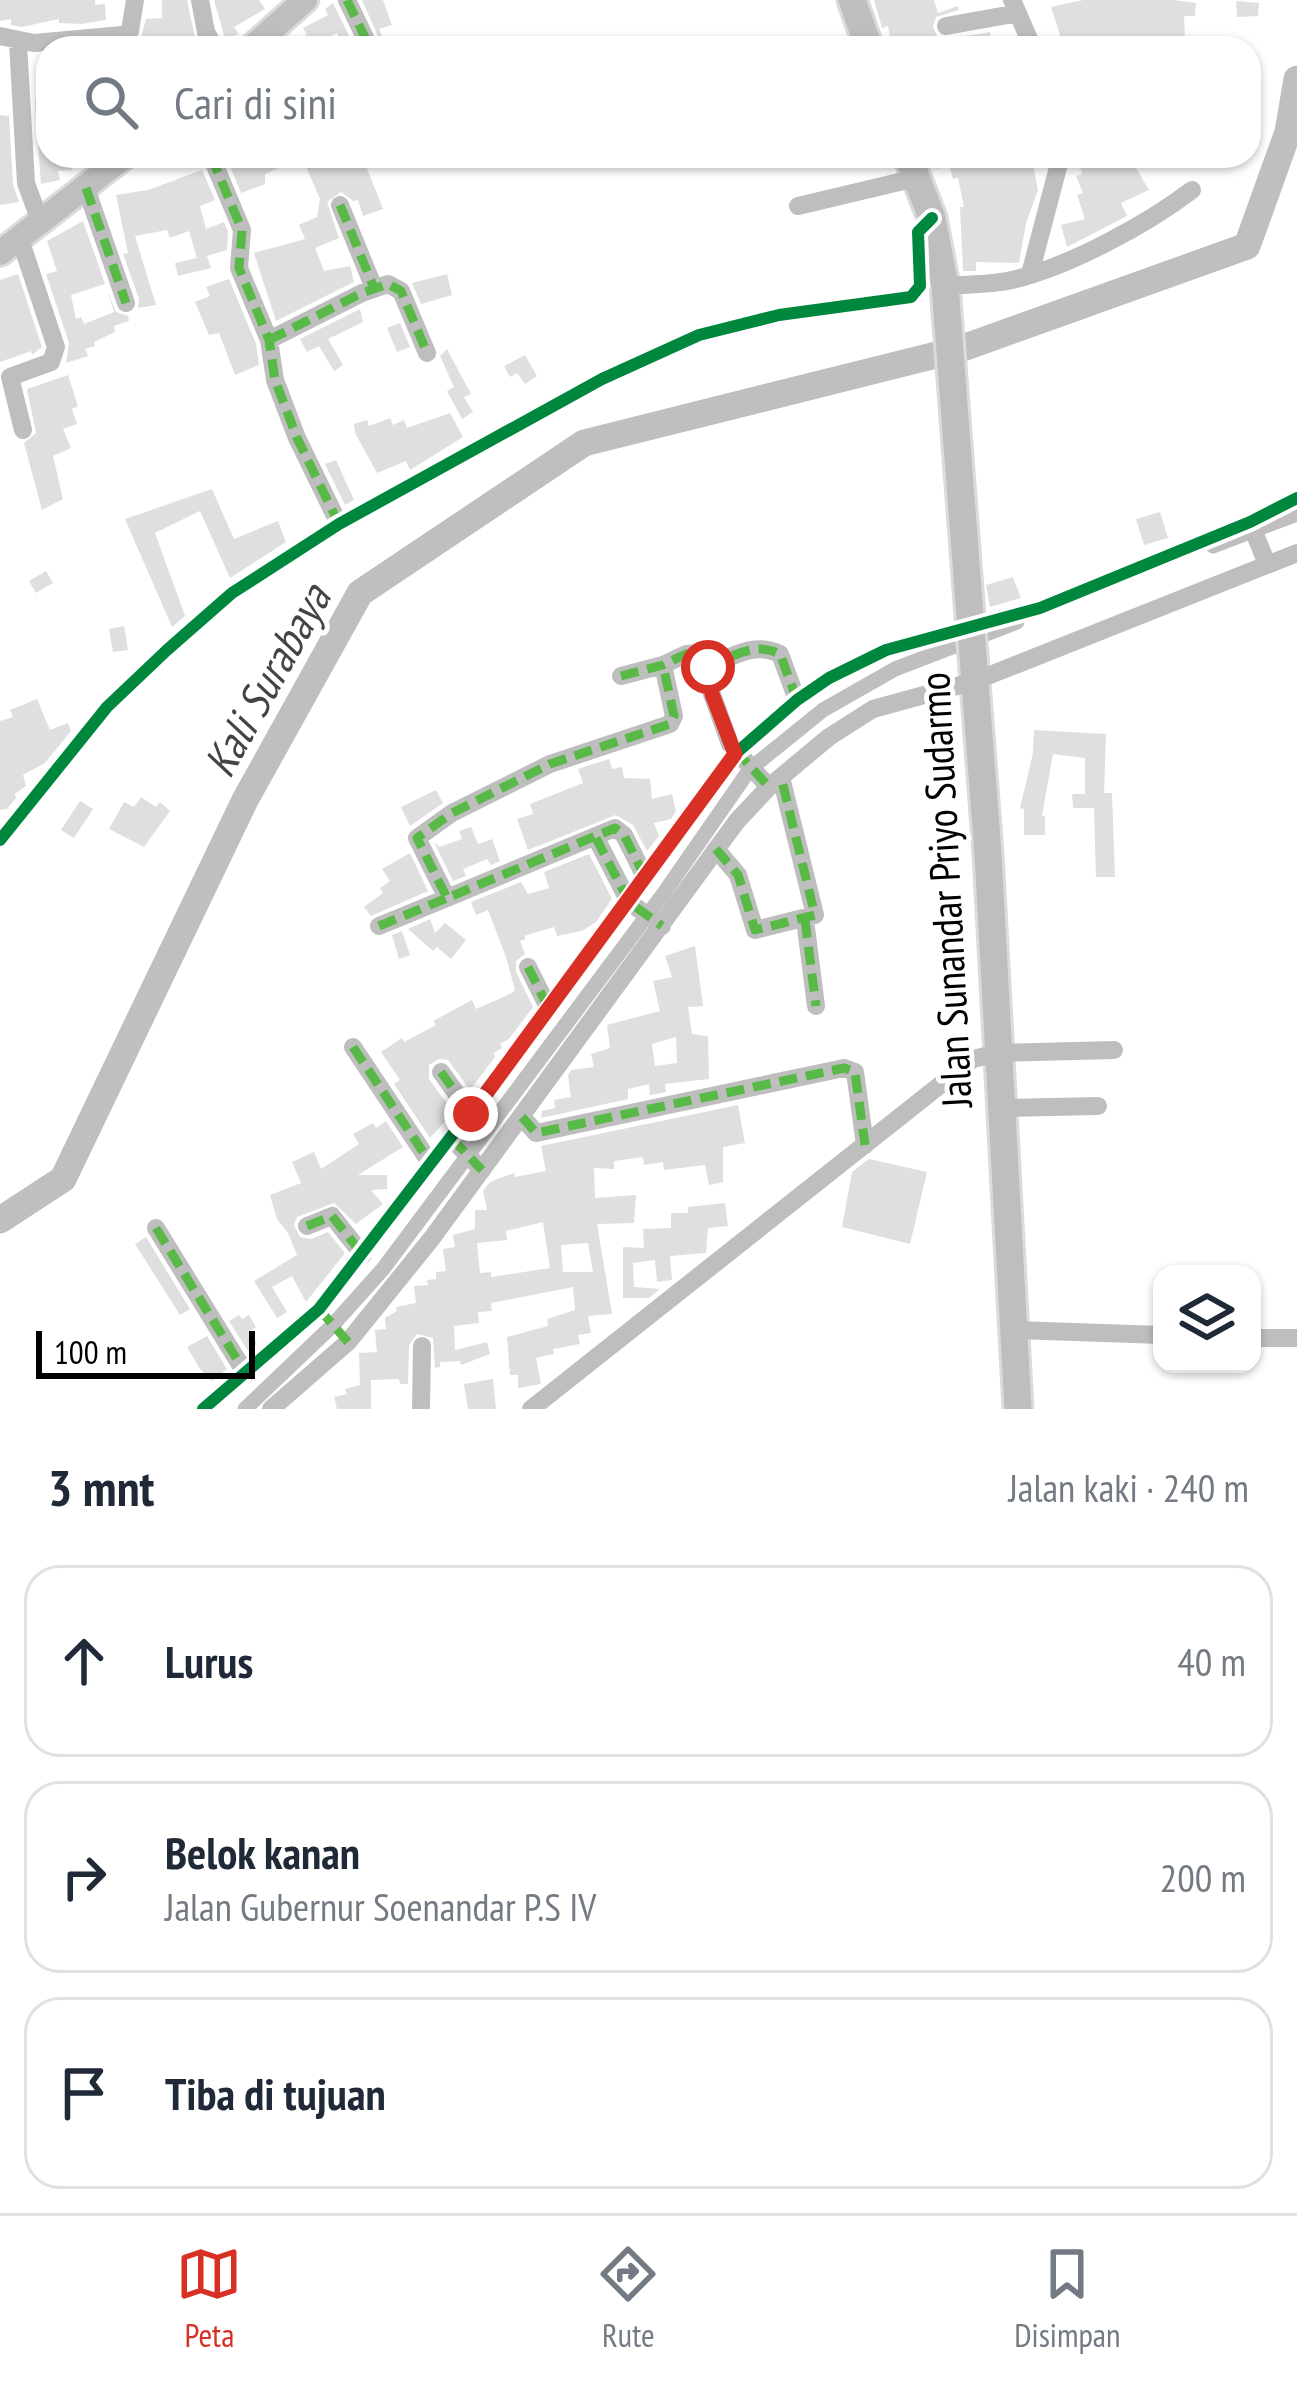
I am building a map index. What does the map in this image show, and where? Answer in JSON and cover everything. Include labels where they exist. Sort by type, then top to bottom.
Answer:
[{"type":"highway","points":[[852,0],[865,36]]},
{"type":"highway","name":"Jalan Sunandar Priyo Sudarmo","points":[[912,168],[932,218],[946,291],[1018,1409]]},
{"type":"main road","points":[[264,36],[304,0]]},
{"type":"main road","points":[[13,241],[110,168]]},
{"type":"street","points":[[94,36],[130,31],[135,0]]},
{"type":"street","points":[[200,0],[208,36]]},
{"type":"street","points":[[346,0],[364,36]]},
{"type":"street","points":[[946,26],[1015,6],[1029,36]]},
{"type":"street","points":[[9,39],[26,183],[13,241],[56,347],[52,362],[10,377],[22,430]]},
{"type":"street","points":[[216,168],[242,230],[239,268],[268,340],[282,399],[339,524]]},
{"type":"street","points":[[798,206],[909,168]]},
{"type":"street","points":[[1030,274],[1058,168]]},
{"type":"street","points":[[86,188],[126,303]]},
{"type":"street","points":[[946,291],[1030,274],[1132,231],[1192,190]]},
{"type":"street","points":[[340,205],[374,288]]},
{"type":"street","points":[[0,840],[107,707],[232,593],[339,524],[602,380],[699,335],[779,315],[911,297],[920,286],[918,232],[932,218]]},
{"type":"street","points":[[268,340],[388,284],[401,291],[427,353]]},
{"type":"street","points":[[203,1409],[319,1309],[431,1164],[454,1142],[738,756],[796,700],[886,650],[1040,608],[1251,525],[1297,498]]},
{"type":"street","points":[[1251,525],[1265,559]]},
{"type":"street","points":[[271,1409],[348,1342],[478,1167],[522,1117],[659,924],[770,780],[873,710],[974,675],[1265,559],[1297,553]]},
{"type":"street","points":[[708,667],[752,649],[773,650],[780,654],[796,700]]},
{"type":"street","points":[[621,676],[699,652],[706,656],[712,694],[738,756],[770,780],[816,909],[805,920],[732,937]]},
{"type":"street","points":[[447,898],[417,838],[421,832],[550,764],[670,724],[674,716],[663,665]]},
{"type":"street","points":[[379,926],[502,872],[525,868],[618,829],[645,877]]},
{"type":"street","points":[[596,838],[631,903],[659,924]]},
{"type":"street","points":[[716,849],[737,875],[754,930]]},
{"type":"street","points":[[805,920],[816,1006]]},
{"type":"street","points":[[529,967],[549,1010]]},
{"type":"street","points":[[353,1047],[431,1164]]},
{"type":"street","points":[[531,1409],[974,1059],[998,1053],[1114,1050]]},
{"type":"street","points":[[522,1117],[536,1132],[844,1068],[855,1072],[865,1145]]},
{"type":"street","points":[[441,1072],[471,1114]]},
{"type":"street","points":[[1000,1108],[1098,1106]]},
{"type":"street","points":[[454,1142],[478,1167]]},
{"type":"street","points":[[307,1226],[332,1216],[363,1255]]},
{"type":"street","points":[[156,1228],[247,1374]]},
{"type":"street","points":[[1013,1330],[1153,1335]]},
{"type":"street","points":[[1261,1337],[1297,1338]]},
{"type":"street","points":[[421,1409],[422,1346]]},
{"type":"building","points":[[0,0],[95,0],[95,5],[105,4],[106,20],[11,25],[11,19],[0,21]]},
{"type":"building","points":[[162,0],[187,0],[195,36],[142,36],[146,19],[162,18]]},
{"type":"building","points":[[214,0],[259,0],[265,9],[234,27],[239,34],[224,36]]},
{"type":"building","points":[[362,0],[383,0],[392,25],[379,29],[382,36],[378,36]]},
{"type":"building","points":[[874,0],[934,0],[938,13],[958,6],[959,10],[936,17],[937,36],[890,36],[888,26],[882,28]]},
{"type":"building","points":[[1083,0],[1196,3],[1195,16],[1184,16],[1185,36],[1060,36],[1051,7]]},
{"type":"building","points":[[1236,1],[1259,3],[1258,16],[1237,17]]},
{"type":"building","points":[[333,3],[349,36],[305,36],[303,28],[328,15],[325,9]]},
{"type":"building","points":[[0,115],[9,116],[13,184],[19,202],[0,205]]},
{"type":"building","points":[[40,168],[72,168],[58,171],[60,180],[41,184]]},
{"type":"building","points":[[231,168],[278,168],[265,174],[265,184],[241,193]]},
{"type":"building","points":[[307,168],[367,168],[383,209],[363,216],[358,200],[341,192],[327,202],[339,238],[315,248],[324,271],[350,266],[354,282],[276,321],[254,253],[305,239],[299,225],[317,217],[320,199]]},
{"type":"building","points":[[950,168],[1034,168],[1038,190],[1019,263],[976,262],[976,271],[963,271],[960,207],[964,207],[958,178],[953,179]]},
{"type":"building","points":[[1080,168],[1136,168],[1149,190],[1121,203],[1127,216],[1067,247],[1061,225],[1085,219],[1077,195],[1083,193],[1076,176],[1082,174]]},
{"type":"building","points":[[202,170],[215,200],[200,206],[206,229],[224,222],[227,250],[207,256],[211,268],[178,276],[175,263],[197,258],[189,231],[170,238],[167,230],[135,236],[156,305],[138,308],[123,254],[128,253],[116,195],[148,190]]},
{"type":"building","points":[[81,215],[105,284],[71,295],[76,319],[81,317],[84,324],[114,312],[107,291],[116,312],[129,321],[114,326],[115,332],[85,349],[88,356],[66,363],[69,343],[46,274],[57,271],[47,241],[83,221]]},
{"type":"building","points":[[18,274],[42,347],[32,355],[31,351],[0,362],[0,280]]},
{"type":"building","points":[[447,274],[452,295],[421,304],[412,283]]},
{"type":"building","points":[[229,279],[256,344],[259,365],[235,375],[219,333],[209,335],[195,302],[210,296],[206,287]]},
{"type":"building","points":[[360,309],[363,322],[328,339],[343,365],[334,371],[319,346],[307,352],[300,339]]},
{"type":"building","points":[[400,323],[410,347],[397,352],[387,328]]},
{"type":"building","points":[[447,349],[471,394],[464,397],[473,412],[462,419],[447,391],[454,387],[440,356]]},
{"type":"building","points":[[525,355],[537,376],[525,384],[517,373],[510,377],[504,366]]},
{"type":"building","points":[[68,375],[78,406],[72,409],[77,424],[63,429],[71,448],[53,456],[63,499],[42,510],[24,443],[36,433],[27,389]]},
{"type":"building","points":[[450,413],[463,437],[410,470],[406,461],[377,473],[355,433],[354,424],[367,420],[369,426],[390,418],[393,425],[404,420],[407,428]]},
{"type":"building","points":[[336,460],[354,500],[345,505],[325,464]]},
{"type":"building","points":[[212,489],[234,539],[278,521],[286,542],[230,578],[200,511],[155,533],[185,616],[172,627],[125,519]]},
{"type":"building","points":[[1160,512],[1168,538],[1144,545],[1136,519]]},
{"type":"building","points":[[46,571],[53,583],[36,593],[29,581]]},
{"type":"building","points":[[1013,577],[1021,598],[990,607],[986,585]]},
{"type":"building","points":[[124,626],[128,650],[113,652],[109,629]]},
{"type":"building","points":[[37,699],[50,730],[68,723],[71,731],[45,763],[23,775],[26,786],[7,809],[0,810],[0,721],[13,717],[10,710]]},
{"type":"building","points":[[1034,730],[1106,734],[1104,793],[1112,793],[1115,877],[1096,877],[1094,808],[1073,808],[1072,794],[1085,794],[1085,758],[1053,754],[1042,816],[1045,835],[1024,835],[1024,809],[1020,808]]},
{"type":"building","points":[[609,759],[612,769],[622,767],[624,778],[650,779],[652,799],[672,794],[676,811],[671,819],[654,823],[659,836],[647,851],[633,825],[616,815],[528,850],[517,819],[533,814],[530,804],[583,783],[578,769]]},
{"type":"building","points":[[436,790],[443,803],[410,826],[401,807]]},
{"type":"building","points":[[141,797],[156,807],[160,802],[170,811],[144,847],[109,829],[124,802],[134,807]]},
{"type":"building","points":[[80,801],[93,809],[74,838],[61,830]]},
{"type":"building","points":[[471,827],[478,844],[492,839],[500,861],[491,865],[487,859],[463,869],[466,876],[453,881],[434,842],[439,847],[462,839],[459,831]]},
{"type":"building","points":[[410,853],[428,891],[371,916],[364,907],[390,881],[382,869]]},
{"type":"building","points":[[589,854],[612,899],[596,922],[582,931],[557,936],[554,927],[520,941],[525,954],[516,961],[516,972],[533,1007],[500,1044],[502,1048],[470,1090],[448,1060],[429,1065],[429,1079],[453,1112],[430,1138],[394,1084],[400,1080],[381,1052],[436,1025],[433,1021],[472,1000],[476,1009],[512,993],[506,957],[488,910],[476,915],[471,902],[521,882],[528,894],[549,888],[544,872]]},
{"type":"building","points":[[430,919],[435,933],[445,923],[466,940],[451,959],[437,947],[433,951],[408,929]]},
{"type":"building","points":[[402,931],[410,955],[399,959],[392,935]]},
{"type":"building","points":[[695,946],[703,1006],[688,1007],[692,1034],[708,1036],[709,1079],[665,1084],[666,1092],[650,1095],[649,1084],[628,1089],[628,1099],[541,1118],[542,1111],[555,1108],[554,1100],[571,1097],[571,1070],[594,1067],[591,1054],[610,1048],[607,1025],[660,1011],[653,981],[672,977],[665,956]],"holes":[[[676,1037],[677,1063],[655,1066],[652,1044]]]},
{"type":"building","points":[[738,1105],[745,1143],[723,1147],[723,1182],[709,1185],[705,1165],[664,1170],[663,1162],[644,1165],[643,1157],[614,1161],[614,1169],[594,1168],[595,1198],[636,1195],[634,1223],[597,1224],[612,1314],[588,1316],[591,1333],[578,1335],[580,1344],[536,1358],[541,1384],[518,1388],[518,1375],[510,1375],[507,1337],[548,1326],[547,1319],[575,1310],[573,1287],[491,1303],[492,1311],[478,1312],[479,1323],[454,1326],[455,1350],[487,1342],[490,1354],[461,1365],[460,1361],[440,1362],[435,1368],[433,1338],[417,1334],[409,1345],[408,1384],[400,1384],[399,1379],[371,1380],[371,1409],[337,1409],[334,1397],[360,1385],[359,1353],[377,1352],[375,1330],[386,1329],[385,1318],[396,1307],[416,1303],[414,1286],[428,1285],[427,1280],[436,1279],[436,1272],[446,1271],[443,1249],[455,1247],[453,1235],[475,1229],[475,1210],[487,1210],[483,1191],[490,1182],[514,1173],[515,1177],[546,1171],[541,1146]],"holes":[[[543,1222],[550,1268],[491,1277],[491,1272],[480,1273],[477,1243],[507,1240],[506,1231]],[[588,1243],[593,1272],[563,1272],[561,1245]]]},
{"type":"building","points":[[386,1121],[403,1147],[358,1175],[387,1175],[387,1189],[371,1190],[383,1204],[356,1224],[334,1203],[297,1217],[294,1225],[300,1237],[311,1239],[328,1232],[345,1253],[306,1302],[292,1276],[272,1287],[287,1312],[277,1318],[254,1281],[297,1255],[270,1195],[301,1183],[292,1162],[314,1152],[321,1169],[359,1144],[353,1134]]},
{"type":"building","points":[[869,1159],[927,1172],[910,1244],[842,1227],[852,1172]]},
{"type":"building","points":[[725,1203],[728,1226],[708,1228],[706,1253],[670,1256],[672,1280],[657,1282],[655,1260],[633,1263],[634,1287],[660,1289],[649,1298],[623,1298],[623,1247],[644,1248],[643,1229],[671,1228],[671,1213]]},
{"type":"building","points":[[146,1237],[190,1309],[180,1315],[135,1244]]},
{"type":"building","points":[[239,1315],[242,1319],[249,1315],[256,1327],[249,1331],[257,1344],[248,1351],[229,1321]]},
{"type":"building","points":[[207,1336],[227,1369],[212,1381],[187,1347]]},
{"type":"building","points":[[493,1379],[496,1409],[468,1409],[464,1384]]},
{"type":"waterway","name":"Kali Surabaya","points":[[0,1220],[63,1179],[245,800],[360,593],[584,443],[960,349],[1247,246],[1288,132],[1297,79]]},
{"type":"waterway","points":[[1213,546],[1297,514]]},
{"type":"waterway","points":[[245,1409],[331,1327],[383,1269],[664,893],[750,769],[823,710],[895,669],[1017,622]]},
{"type":"marked path","points":[[347,0],[364,36]]},
{"type":"marked path","points":[[216,168],[242,230],[239,268],[269,340],[275,380],[339,524]]},
{"type":"marked path","points":[[86,188],[126,303]]},
{"type":"marked path","points":[[340,205],[374,288]]},
{"type":"marked path","points":[[269,340],[388,284],[401,291],[427,353]]},
{"type":"marked path","points":[[708,667],[743,652],[771,650],[780,654],[797,700]]},
{"type":"marked path","points":[[621,676],[686,654],[703,653],[730,744],[769,787]]},
{"type":"marked path","points":[[645,877],[624,835],[615,828],[447,898],[417,838],[452,813],[550,764],[670,724],[674,716],[663,665]]},
{"type":"marked path","points":[[716,849],[738,875],[755,930],[815,915],[781,777]]},
{"type":"marked path","points":[[596,838],[629,902],[662,926]]},
{"type":"marked path","points":[[379,926],[447,898]]},
{"type":"marked path","points":[[805,920],[816,1006]]},
{"type":"marked path","points":[[528,967],[549,1009]]},
{"type":"marked path","points":[[353,1047],[431,1164]]},
{"type":"marked path","points":[[522,1117],[536,1133],[844,1068],[855,1072],[865,1145]]},
{"type":"marked path","points":[[441,1072],[471,1114]]},
{"type":"marked path","points":[[452,1139],[482,1170]]},
{"type":"marked path","points":[[307,1226],[332,1216],[363,1255]]},
{"type":"marked path","points":[[156,1228],[246,1374]]},
{"type":"marked path","points":[[319,1309],[348,1342]]},
{"type":"cycle path","points":[[0,840],[107,707],[232,593],[339,524],[602,379],[699,335],[779,315],[911,297],[920,286],[918,232],[932,218]]},
{"type":"cycle path","points":[[203,1409],[319,1309],[549,1009],[735,754],[797,700],[886,650],[1040,608],[1297,498]]},
{"type":"route","points":[[471,1114],[735,754],[712,694],[708,667]]}]
